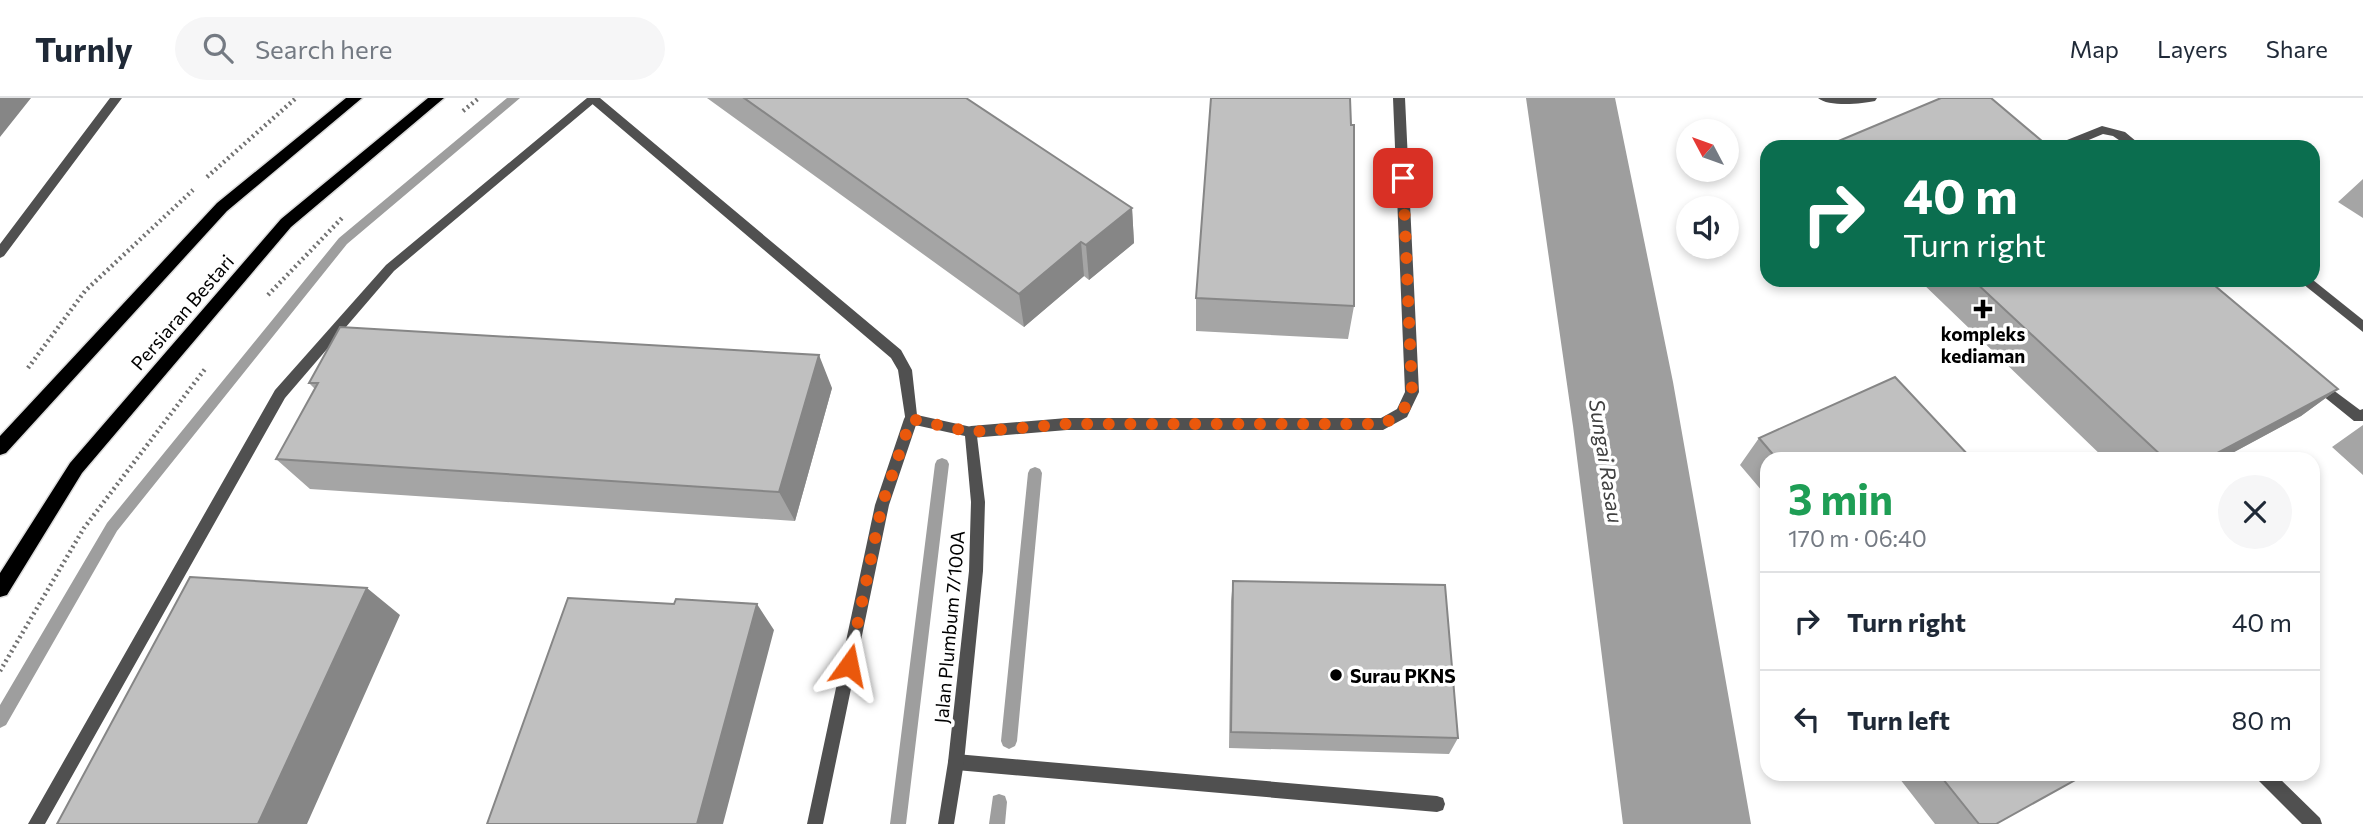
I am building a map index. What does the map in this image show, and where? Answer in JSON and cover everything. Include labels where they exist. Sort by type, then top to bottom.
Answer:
[{"type":"main road","name":"Persiaran Bestari","points":[[0,448],[222,207],[355,98]]},
{"type":"main road","name":"Persiaran Bestari","points":[[0,589],[76,468],[286,223],[437,98]]},
{"type":"street","points":[[0,253],[116,98]]},
{"type":"street","points":[[36,824],[280,394],[390,268],[594,98],[896,354],[905,370],[911,419],[882,505],[815,824]]},
{"type":"street","points":[[911,419],[971,432],[1067,424],[1383,424],[1402,413],[1412,392],[1399,98]]},
{"type":"street","points":[[1824,98],[1871,98]]},
{"type":"street","points":[[2078,140],[2102,130],[2121,134],[2128,140]]},
{"type":"street","points":[[2313,287],[2363,327]]},
{"type":"street","points":[[2306,374],[2361,416]]},
{"type":"street","name":"Jalan Plumbum 7/100A","points":[[946,824],[956,762],[976,571],[978,502],[971,432]]},
{"type":"street","points":[[956,762],[1437,804]]},
{"type":"street","points":[[2271,781],[2314,824]]},
{"type":"path","points":[[204,180],[273,115],[296,98]]},
{"type":"path","points":[[459,114],[479,98]]},
{"type":"path","points":[[23,374],[85,291],[194,189]]},
{"type":"path","points":[[266,297],[351,209]]},
{"type":"path","points":[[0,671],[84,527],[213,359]]},
{"type":"water","name":"Sungai Rasau","points":[[1526,98],[1615,98],[1673,382],[1751,824],[1623,824],[1573,426]]},
{"type":"building","points":[[744,98],[966,98],[1132,208],[1086,245],[1081,242],[1019,294]]},
{"type":"building","points":[[1211,98],[1350,98],[1351,125],[1354,125],[1354,306],[1196,298]]},
{"type":"building","points":[[1941,98],[1991,98],[2041,140],[1841,140]]},
{"type":"building","points":[[1981,287],[2216,287],[2338,389],[2219,452],[2158,452]]},
{"type":"building","points":[[340,327],[819,355],[779,492],[276,459],[318,383],[309,383]]},
{"type":"building","points":[[1895,377],[1965,452],[1771,452],[1759,438]]},
{"type":"building","points":[[190,577],[367,588],[258,824],[57,824]]},
{"type":"building","points":[[1233,581],[1445,585],[1458,738],[1231,732]]},
{"type":"building","points":[[568,598],[674,604],[676,599],[757,604],[697,824],[487,824]]},
{"type":"building","points":[[1945,781],[2073,781],[1996,824],[1979,824]]},
{"type":"waterway","points":[[0,720],[112,527],[343,241],[514,98]]},
{"type":"waterway","points":[[898,824],[942,464]]},
{"type":"waterway","points":[[1009,741],[1035,473]]},
{"type":"waterway","points":[[997,824],[999,802]]},
{"type":"place","name":"kompleks kediaman","points":[[1983,309]]},
{"type":"place","name":"Surau PKNS","points":[[1336,675]]},
{"type":"route","points":[[849,665],[882,505],[911,419],[971,432],[1067,424],[1383,424],[1402,413],[1412,392],[1403,178]]}]
